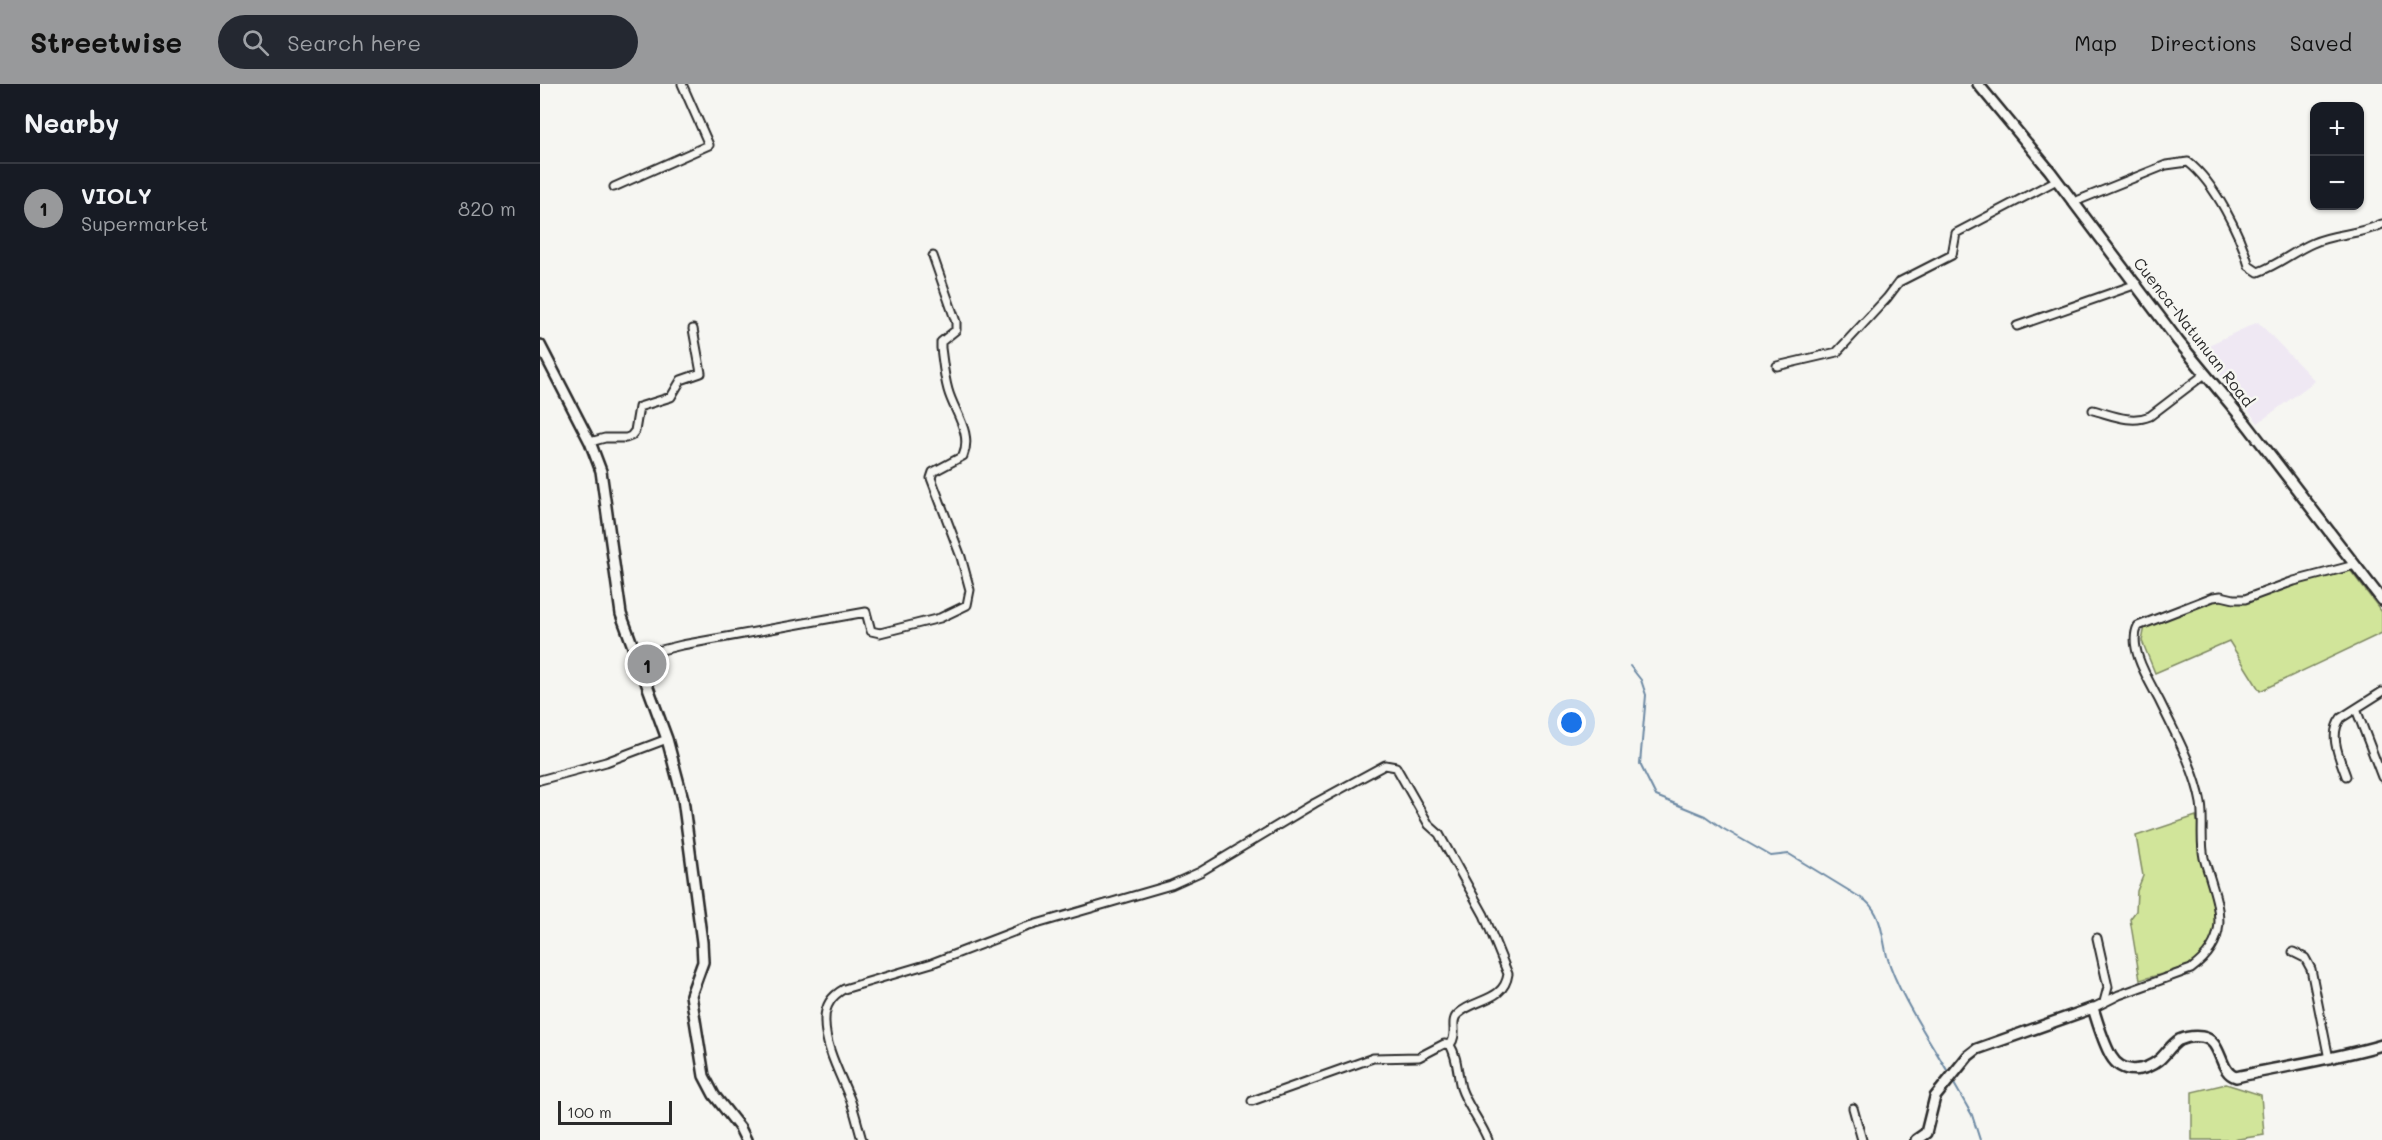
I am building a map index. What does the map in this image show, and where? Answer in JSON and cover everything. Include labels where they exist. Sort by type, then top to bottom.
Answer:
[{"type":"street","points":[[614,187],[709,145],[682,84]]},
{"type":"street","name":"Cuenca-Natunuan Road","points":[[1978,84],[2057,180],[2178,341],[2245,422],[2382,600]]},
{"type":"street","points":[[2074,202],[2166,165],[2188,162],[2202,173],[2242,240],[2249,266],[2258,272],[2315,242],[2364,232],[2382,224]]},
{"type":"street","points":[[1777,366],[1837,352],[1899,282],[1952,255],[1956,233],[2057,180]]},
{"type":"street","points":[[637,656],[682,645],[866,612],[871,631],[880,633],[940,618],[967,606],[970,590],[961,557],[931,478],[933,472],[963,456],[967,448],[963,425],[947,389],[941,348],[941,342],[956,330],[956,322],[933,256]]},
{"type":"street","points":[[2016,326],[2137,284]]},
{"type":"street","points":[[590,442],[631,436],[635,431],[639,407],[671,398],[681,380],[701,373],[693,329]]},
{"type":"street","points":[[540,345],[590,442],[601,471],[621,614],[667,739],[683,799],[702,942],[703,962],[691,994],[704,1076],[714,1095],[740,1128],[746,1140]]},
{"type":"street","points":[[2093,410],[2133,420],[2142,419],[2150,416],[2205,374]]},
{"type":"street","points":[[1916,1140],[1926,1133],[1932,1106],[1940,1090],[1977,1049],[2192,969],[2202,962],[2214,944],[2219,927],[2219,908],[2202,846],[2202,813],[2199,794],[2177,739],[2145,676],[2134,633],[2138,626],[2213,597],[2245,599],[2294,581],[2355,565]]},
{"type":"street","points":[[2346,776],[2338,751],[2335,729],[2341,718],[2382,692]]},
{"type":"street","points":[[2356,709],[2382,777]]},
{"type":"street","points":[[540,780],[606,762],[667,739]]},
{"type":"street","points":[[862,1140],[851,1103],[832,1054],[825,1019],[828,1003],[844,988],[932,963],[1026,927],[1171,885],[1200,872],[1315,803],[1385,765],[1396,766],[1429,825],[1439,834],[1484,915],[1508,974],[1507,981],[1494,997],[1458,1014],[1454,1019],[1455,1036],[1450,1045]]},
{"type":"street","points":[[2097,938],[2108,987],[2104,1002]]},
{"type":"street","points":[[2293,952],[2305,958],[2311,969],[2329,1059]]},
{"type":"street","points":[[2092,1008],[2110,1055],[2116,1063],[2131,1070],[2141,1070],[2158,1061],[2180,1040],[2190,1036],[2204,1037],[2213,1042],[2229,1072],[2236,1077],[2329,1059],[2382,1045]]},
{"type":"street","points":[[1252,1101],[1373,1058],[1419,1057],[1444,1044],[1450,1045],[1455,1052],[1462,1090],[1488,1140]]},
{"type":"street","points":[[1853,1108],[1862,1140]]},
{"type":"shaded area","points":[[2258,322],[2315,381],[2258,423],[2200,349]]},
{"type":"green space","points":[[2347,566],[2382,612],[2382,633],[2260,691],[2229,641],[2155,673],[2142,641],[2145,626],[2222,596],[2235,602]]},
{"type":"green space","points":[[2196,816],[2215,894],[2214,935],[2206,951],[2193,963],[2174,971],[2140,980],[2130,919],[2136,911],[2137,891],[2143,876],[2136,836]]},
{"type":"green space","points":[[2226,1084],[2261,1095],[2264,1135],[2232,1140],[2192,1140],[2192,1092]]},
{"type":"waterway","points":[[1630,666],[1641,680],[1646,695],[1640,764],[1656,796],[1705,816],[1771,856],[1789,854],[1866,901],[1878,919],[1887,956],[1898,985],[1948,1072]]},
{"type":"waterway","points":[[1953,1082],[1972,1115],[1980,1140]]},
{"type":"place","name":"VIOLY","points":[[647,664]]}]
